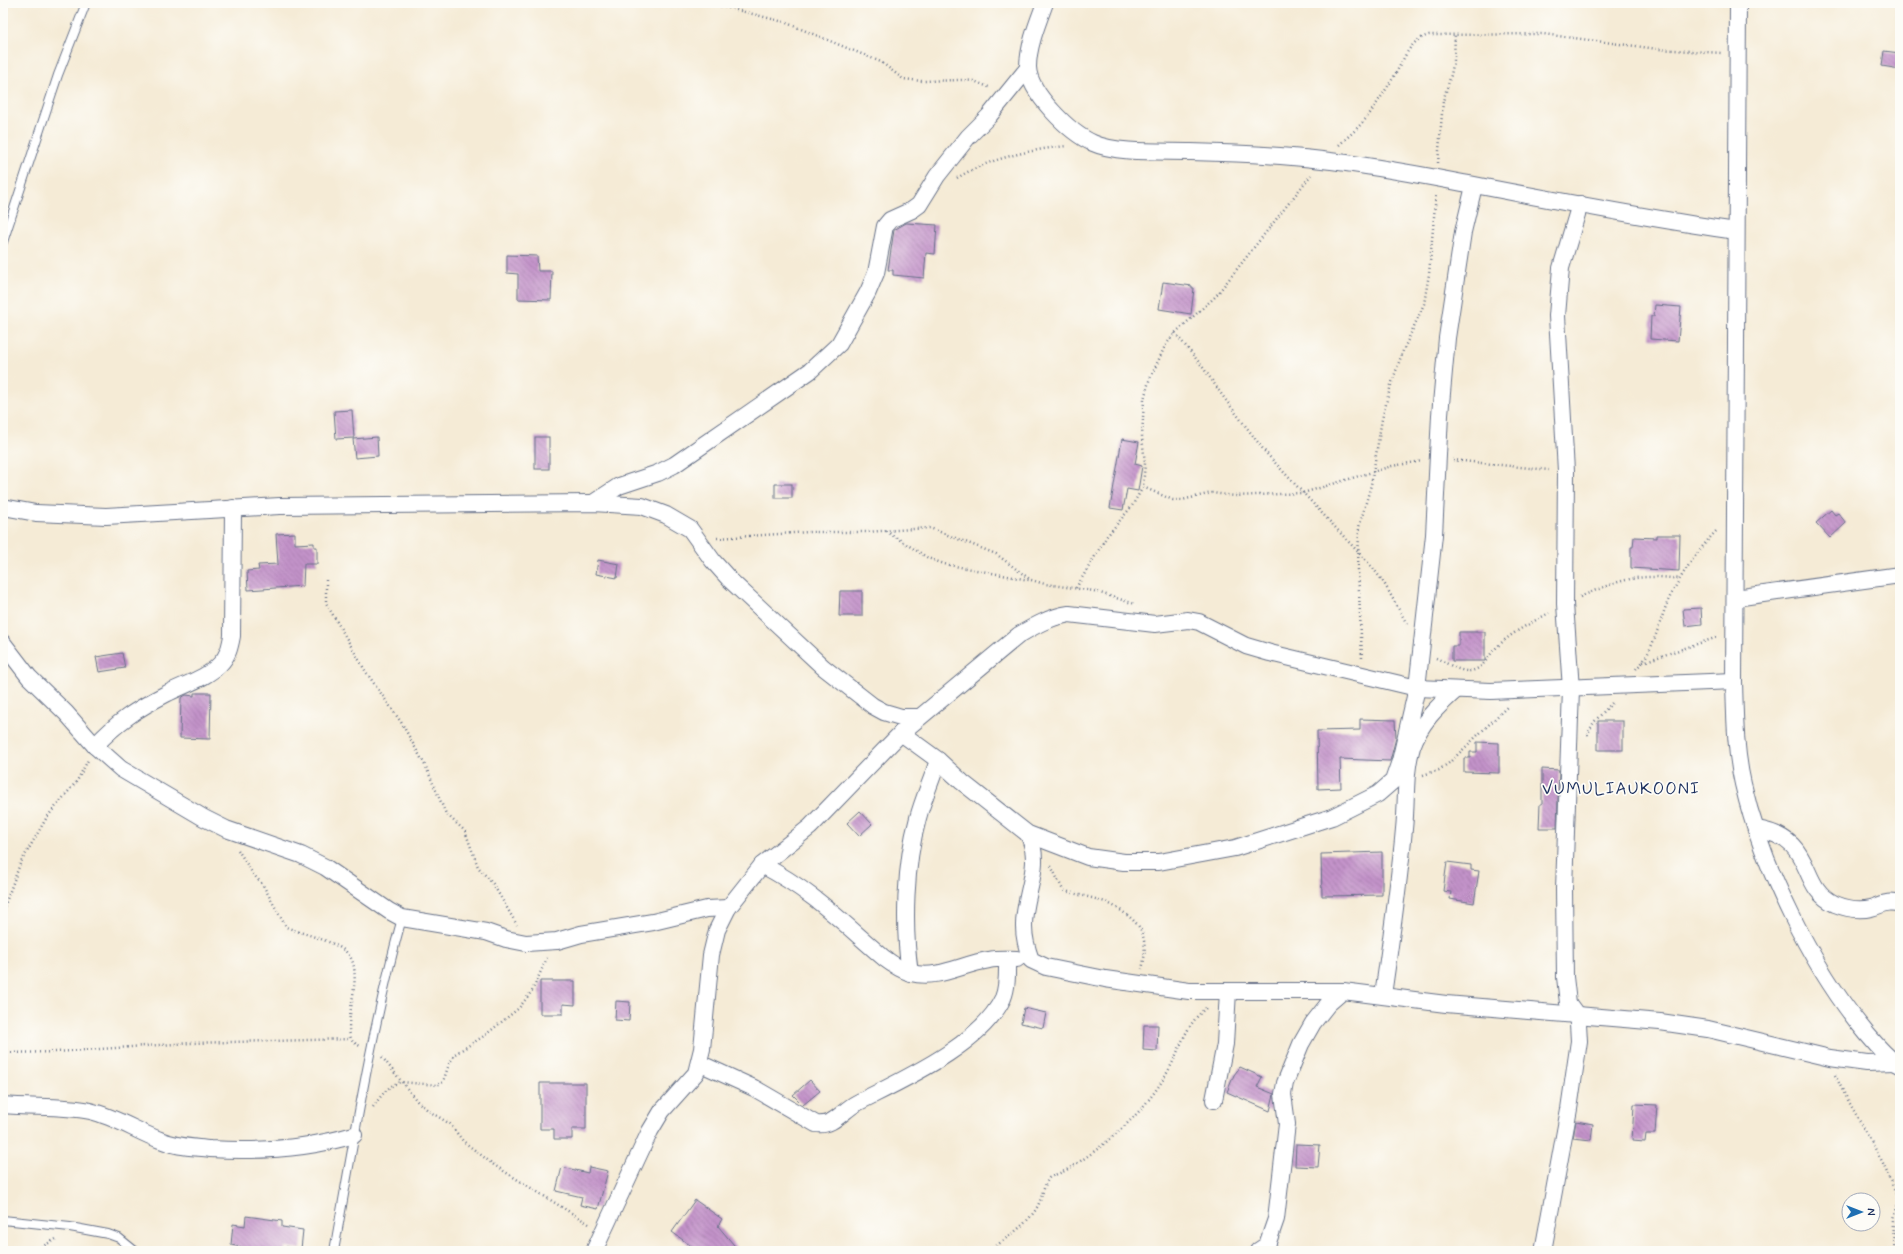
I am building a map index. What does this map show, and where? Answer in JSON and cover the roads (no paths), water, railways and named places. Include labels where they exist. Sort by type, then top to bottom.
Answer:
[{"type":"street","points":[[593,503],[619,486],[658,473],[674,465],[767,402],[824,360],[839,344],[868,292],[876,272],[885,226],[890,220],[912,210],[918,205],[937,176],[968,137],[1005,98],[1028,68],[1032,42],[1045,3]]},
{"type":"street","points":[[1738,3],[1734,681],[1737,740],[1742,783],[1756,829],[1786,906],[1823,974],[1856,1021],[1898,1064]]},
{"type":"street","points":[[1028,68],[1035,87],[1046,105],[1073,131],[1093,144],[1132,150],[1262,155],[1323,160],[1437,178],[1637,216],[1736,231]]},
{"type":"street","points":[[901,733],[938,760],[1031,840],[1088,857],[1124,862],[1159,862],[1235,848],[1332,817],[1378,794],[1393,781],[1400,761],[1418,688],[1434,535],[1440,415],[1449,323],[1463,232],[1474,186]]},
{"type":"street","points":[[1543,1251],[1579,1041],[1576,1014],[1568,1003],[1564,978],[1565,866],[1570,689],[1565,604],[1566,471],[1557,316],[1561,268],[1580,204]]},
{"type":"street","points":[[3,507],[36,513],[99,516],[233,508],[593,503],[642,506],[666,515],[690,530],[730,580],[823,667],[873,706],[884,712],[901,717],[919,717]]},
{"type":"street","points":[[95,746],[112,728],[132,713],[203,676],[219,665],[228,654],[232,636],[233,508]]},
{"type":"street","points":[[1735,598],[1900,575]]},
{"type":"street","points":[[594,1251],[650,1131],[662,1111],[696,1073],[700,1063],[711,955],[717,930],[728,908],[762,865],[810,827],[901,733],[1019,635],[1040,622],[1055,616],[1069,614],[1155,624],[1188,620],[1199,622],[1246,646],[1418,688],[1456,690],[1570,689],[1625,685],[1734,681]]},
{"type":"street","points":[[3,643],[29,677],[66,713],[95,746],[127,774],[226,829],[301,855],[325,867],[388,911],[402,918],[486,932],[506,939],[526,943],[557,940],[581,934],[653,922],[707,909],[728,908]]},
{"type":"street","points":[[1383,995],[1401,864],[1407,780],[1412,748],[1428,717],[1456,690]]},
{"type":"street","points":[[910,973],[906,930],[911,851],[918,817],[938,760]]},
{"type":"street","points":[[1756,829],[1770,831],[1789,842],[1803,859],[1817,889],[1824,898],[1834,904],[1846,908],[1866,909],[1887,901],[1900,904]]},
{"type":"street","points":[[1031,840],[1033,873],[1024,926],[1025,944],[1031,960]]},
{"type":"street","points":[[762,865],[783,876],[810,894],[884,958],[896,967],[910,973],[924,975],[940,974],[989,960],[1031,960],[1046,967],[1139,985],[1189,991],[1228,993],[1343,991],[1446,1004],[1660,1022],[1708,1029],[1830,1058],[1867,1063],[1898,1064]]},
{"type":"street","points":[[700,1063],[735,1078],[816,1124],[822,1125],[832,1122],[855,1103],[910,1076],[959,1046],[972,1034],[995,1011],[1003,996],[1007,978],[1007,959]]},
{"type":"street","points":[[1258,1251],[1267,1245],[1276,1219],[1287,1124],[1283,1094],[1285,1083],[1301,1044],[1313,1023],[1328,1004],[1343,991]]},
{"type":"street","points":[[1214,1100],[1225,1044],[1228,993]]},
{"type":"street","points":[[3,1105],[90,1111],[132,1126],[160,1140],[191,1147],[235,1150],[280,1150],[317,1145],[354,1135]]},
{"type":"lane","points":[[3,242],[58,75],[86,3]]},
{"type":"lane","points":[[334,1251],[354,1135],[371,1050],[392,955],[402,918]]},
{"type":"lane","points":[[3,1220],[70,1227],[108,1234],[119,1238],[128,1248],[135,1251]]},
{"type":"district","name":"VUMULIAUKOONI","points":[[1621,788]]}]
